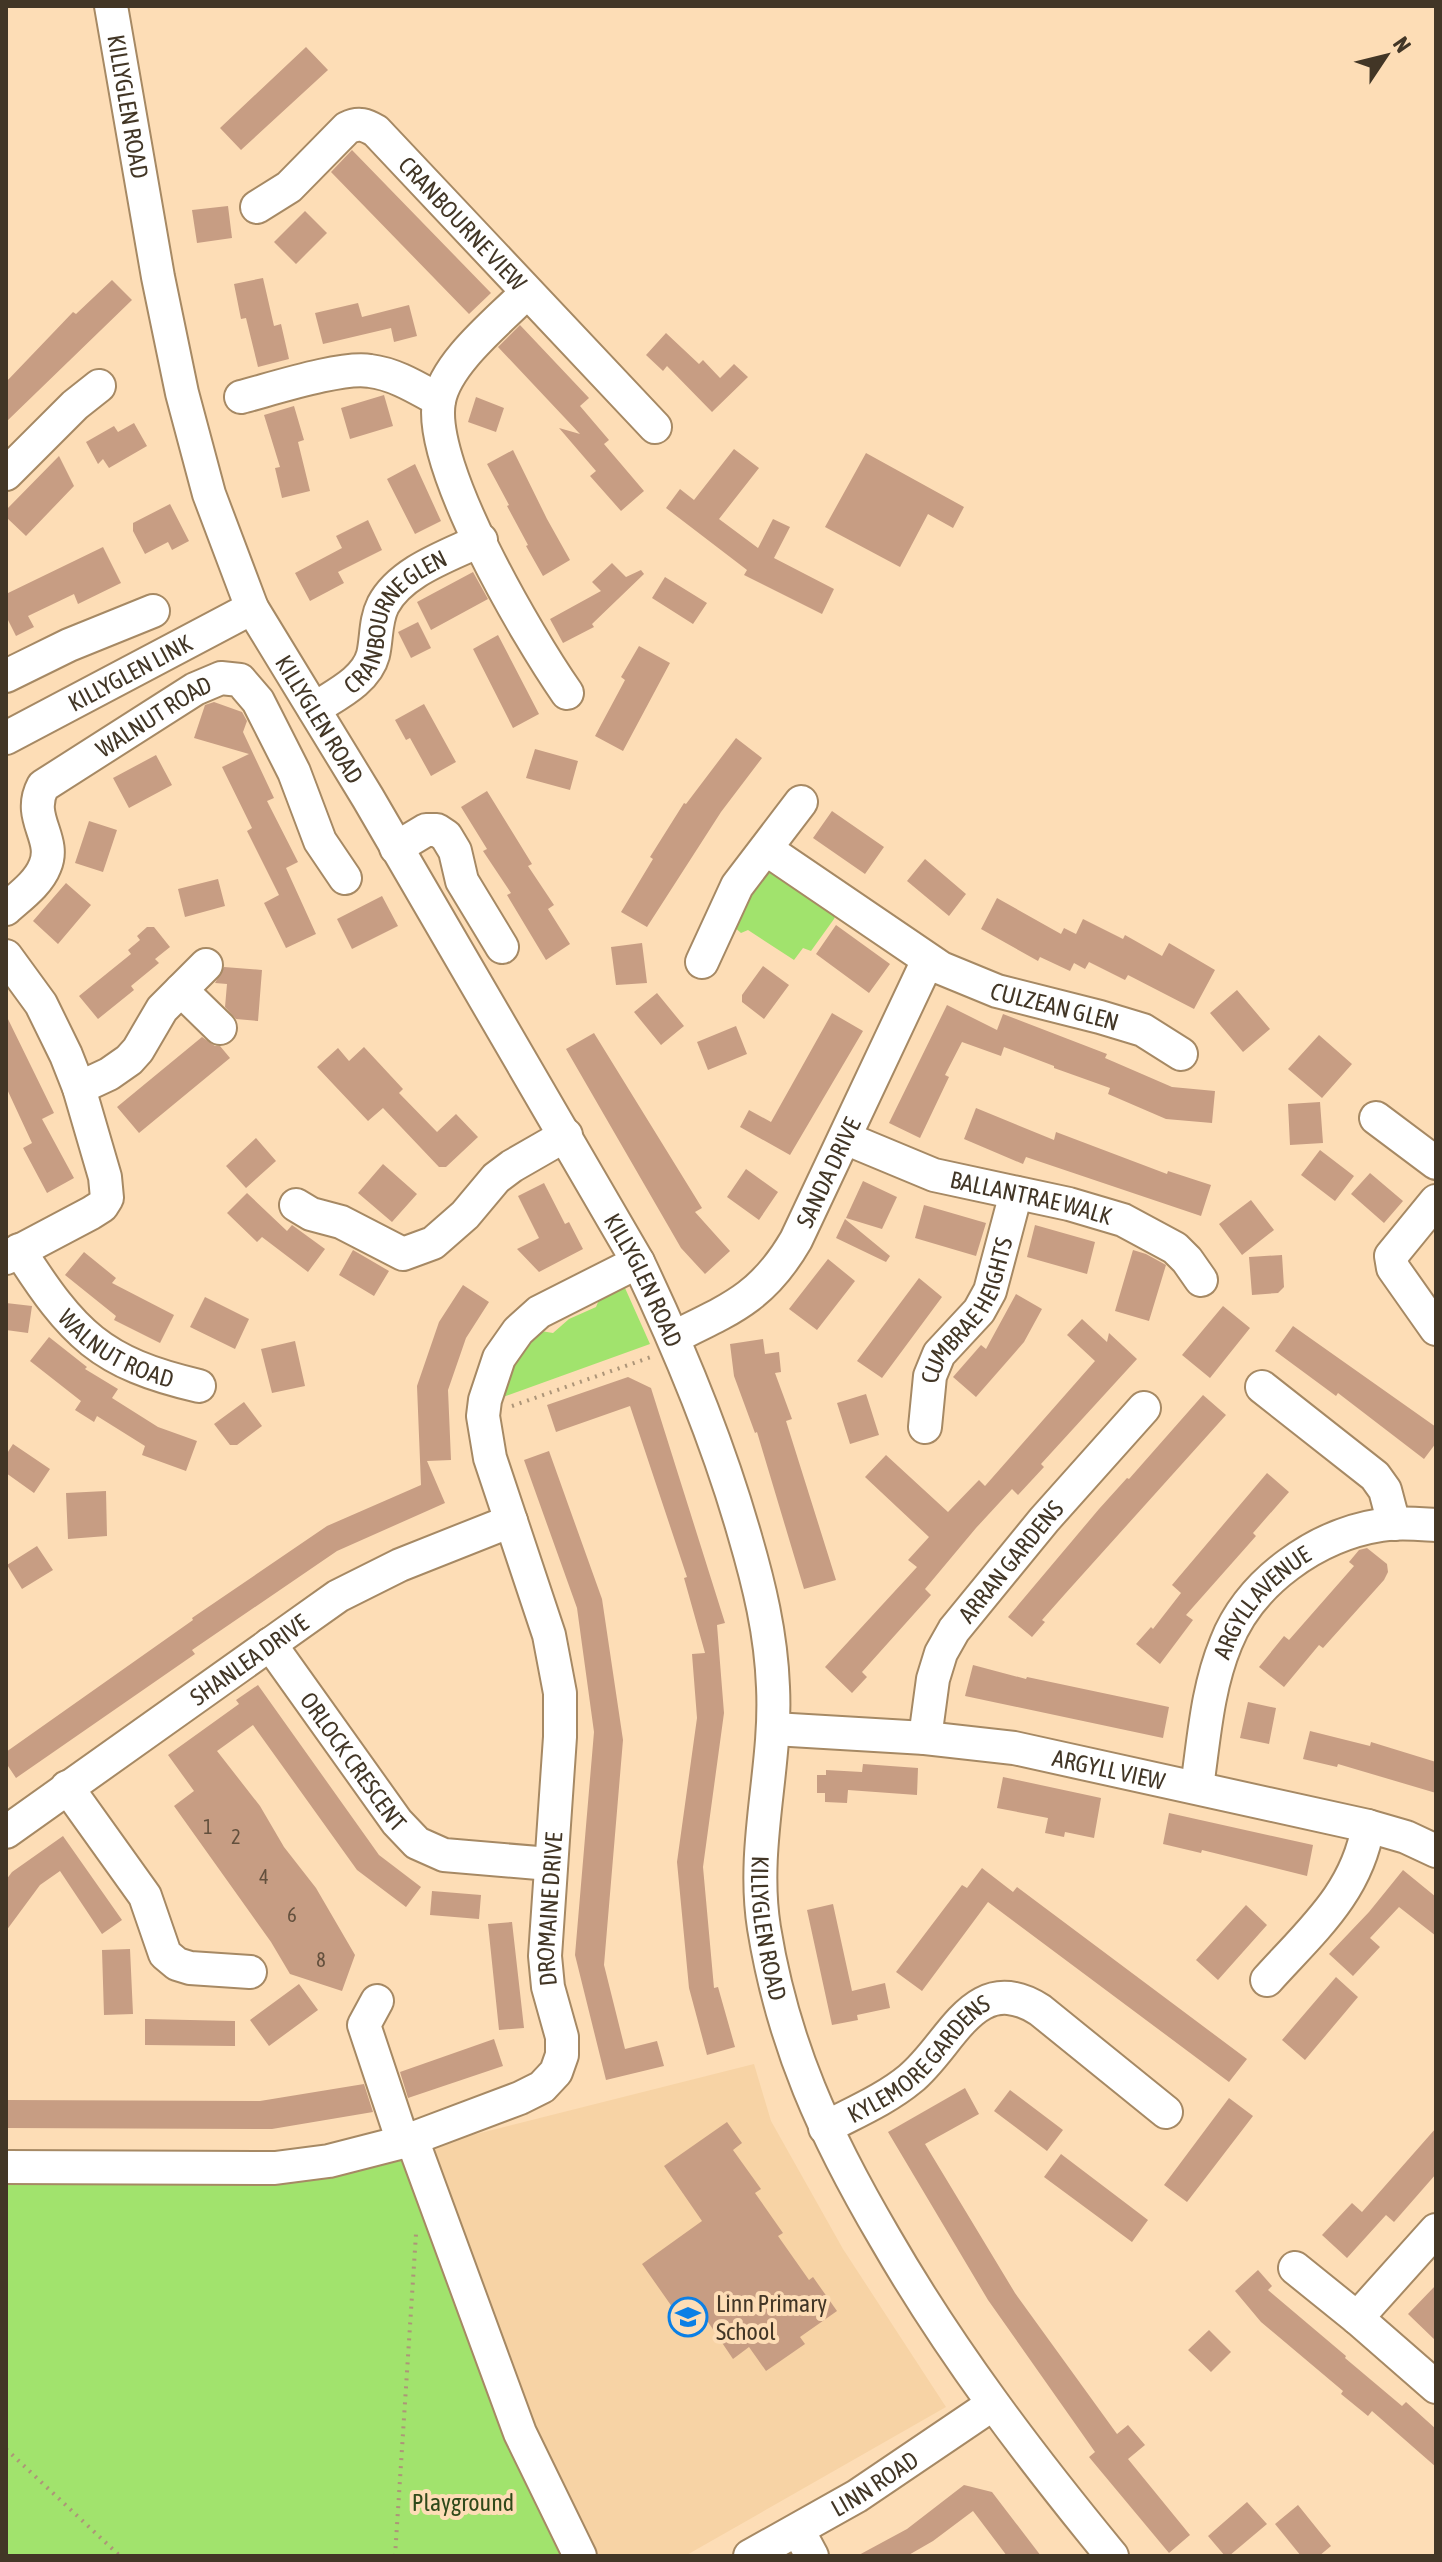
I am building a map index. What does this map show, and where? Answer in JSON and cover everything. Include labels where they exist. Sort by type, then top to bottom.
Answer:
[{"type":"street","name":"KILLYGLEN ROAD","points":[[111,6],[158,277],[182,393],[209,494],[252,608],[566,1135],[638,1262],[676,1342],[735,1501],[762,1597],[771,1646],[774,1729],[759,1877],[764,1925],[786,2024],[802,2076],[854,2184],[924,2305],[993,2404],[1112,2556]]},
{"type":"street","name":"CRANBOURNE VIEW","points":[[257,207],[289,187],[347,128],[365,124],[376,131],[655,427]]},
{"type":"street","name":"CRANBOURNE GLEN","points":[[526,293],[449,376],[439,400],[439,435],[443,454],[481,540],[539,653],[567,693]]},
{"type":"street","points":[[241,397],[346,372],[367,370],[409,384],[439,400]]},
{"type":"street","points":[[6,474],[75,405],[99,386]]},
{"type":"street","name":"CRANBOURNE GLEN","points":[[314,709],[365,671],[373,654],[382,606],[391,594],[430,564],[481,540]]},
{"type":"street","name":"KILLYGLEN LINK","points":[[6,738],[252,608]]},
{"type":"street","points":[[6,676],[69,645],[153,611]]},
{"type":"street","name":"WALNUT ROAD","points":[[6,909],[38,879],[47,864],[47,847],[36,807],[43,786],[195,689],[221,678],[240,680],[258,701],[294,772],[320,841],[345,878]]},
{"type":"street","points":[[702,962],[737,886],[801,802]]},
{"type":"street","points":[[396,848],[426,830],[437,830],[446,836],[455,851],[462,881],[502,947]]},
{"type":"street","name":"CULZEAN GLEN","points":[[766,849],[928,960],[997,991],[1143,1030],[1181,1054]]},
{"type":"street","name":"WALNUT ROAD","points":[[6,956],[41,1004],[79,1088],[105,1177],[107,1198],[102,1206],[91,1213],[13,1254],[58,1309],[94,1343],[131,1366],[199,1386]]},
{"type":"street","name":"SANDA DRIVE","points":[[676,1342],[744,1301],[777,1271],[796,1240],[928,960]]},
{"type":"street","points":[[79,1088],[109,1074],[129,1060],[158,1014],[206,965]]},
{"type":"street","points":[[181,990],[220,1028]]},
{"type":"street","points":[[1376,1118],[1436,1163]]},
{"type":"street","points":[[296,1205],[311,1214],[341,1222],[403,1254],[433,1243],[465,1215],[496,1178],[566,1135]]},
{"type":"street","name":"BALLANTRAE WALK","points":[[845,1138],[934,1175],[1069,1204],[1123,1220],[1175,1248],[1201,1280]]},
{"type":"street","name":"CUMBRAE HEIGHTS","points":[[925,1427],[930,1376],[939,1354],[979,1311],[990,1291],[1016,1193]]},
{"type":"street","points":[[1436,1201],[1391,1256],[1393,1268],[1436,1329]]},
{"type":"street","name":"DROMAINE DRIVE","points":[[6,2167],[275,2168],[329,2161],[407,2140],[520,2098],[542,2087],[556,2072],[562,2055],[562,2037],[548,1987],[545,1956],[560,1737],[560,1693],[549,1635],[490,1458],[483,1416],[499,1358],[518,1331],[539,1312],[638,1262]]},
{"type":"street","points":[[1262,1387],[1375,1476],[1385,1490],[1394,1524]]},
{"type":"street","name":"ARRAN GARDENS","points":[[925,1738],[933,1679],[941,1653],[954,1630],[1044,1520],[1144,1408]]},
{"type":"street","name":"SHANLEA DRIVE","points":[[6,1832],[338,1596],[369,1579],[511,1521]]},
{"type":"street","name":"ARGYLL AVENUE","points":[[1197,1787],[1213,1684],[1226,1641],[1246,1608],[1285,1568],[1345,1534],[1394,1524],[1436,1525]]},
{"type":"street","name":"ORLOCK CRESCENT","points":[[270,1644],[397,1822],[417,1843],[444,1855],[550,1864]]},
{"type":"street","name":"ARGYLL VIEW","points":[[774,1729],[925,1738],[1014,1748],[1368,1826],[1406,1837],[1436,1851]]},
{"type":"street","points":[[67,1787],[145,1896],[165,1954],[177,1964],[190,1968],[250,1972]]},
{"type":"street","points":[[1267,1980],[1343,1892],[1362,1856],[1368,1826]]},
{"type":"street","name":"KYLEMORE GARDENS","points":[[825,2128],[911,2079],[970,2011],[999,1997],[1016,1998],[1040,2010],[1166,2112]]},
{"type":"street","points":[[377,2001],[364,2025],[520,2433],[580,2556]]},
{"type":"street","points":[[1357,2318],[1436,2230]]},
{"type":"street","points":[[1295,2268],[1436,2387]]},
{"type":"street","name":"LINN ROAD","points":[[750,2556],[805,2543],[910,2462],[993,2404]]},
{"type":"path","points":[[483,1416],[676,1342]]},
{"type":"path","points":[[395,2556],[417,2226]]},
{"type":"path","points":[[6,2449],[120,2556]]},
{"type":"shaded area","name":"Linn Primary School","points":[[754,2064],[771,2121],[843,2249],[946,2407],[685,2556],[592,2556],[561,2496],[435,2172],[433,2145]]},
{"type":"green space","points":[[773,870],[838,910],[811,951],[803,948],[794,960],[748,930],[741,933],[733,926],[747,884]]},
{"type":"green space","points":[[625,1288],[650,1344],[503,1397],[507,1378],[535,1330],[553,1333],[569,1319],[596,1307],[603,1290]]},
{"type":"green space","name":"Playground","points":[[406,2150],[569,2556],[6,2556],[6,2170]]},
{"type":"building","points":[[306,47],[328,70],[241,150],[220,128]]},
{"type":"building","points":[[352,150],[491,293],[469,314],[331,172]]},
{"type":"building","points":[[228,206],[232,238],[197,243],[192,210]]},
{"type":"building","points":[[305,211],[327,233],[296,264],[274,242]]},
{"type":"building","points":[[263,278],[274,326],[281,324],[289,359],[258,367],[246,318],[241,319],[234,284]]},
{"type":"building","points":[[112,280],[132,300],[6,422],[6,382],[73,312],[76,314]]},
{"type":"building","points":[[358,303],[362,317],[409,305],[417,336],[394,342],[391,328],[323,344],[315,313]]},
{"type":"building","points":[[520,325],[589,398],[580,406],[609,440],[604,444],[644,491],[621,511],[590,476],[596,471],[559,428],[580,434],[498,347]]},
{"type":"building","points":[[666,333],[699,364],[703,360],[720,378],[734,364],[748,377],[712,412],[667,366],[663,371],[646,355]]},
{"type":"building","points":[[384,395],[393,426],[350,439],[341,408]]},
{"type":"building","points":[[476,397],[504,408],[496,432],[468,422]]},
{"type":"building","points":[[294,406],[304,440],[298,442],[310,491],[282,498],[275,468],[280,467],[264,415]]},
{"type":"building","points":[[134,423],[147,446],[109,468],[103,459],[98,464],[86,442],[114,426],[118,432]]},
{"type":"building","points":[[734,449],[759,468],[719,519],[758,548],[773,519],[790,527],[774,558],[834,589],[822,614],[744,575],[747,570],[666,508],[680,489],[694,500]]},
{"type":"building","points":[[513,450],[570,560],[543,576],[487,464]]},
{"type":"building","points":[[866,453],[964,507],[953,528],[928,514],[900,567],[825,527]]},
{"type":"building","points":[[59,456],[74,486],[26,536],[6,517],[6,510]]},
{"type":"building","points":[[415,464],[441,521],[415,534],[387,479]]},
{"type":"building","points":[[170,504],[189,541],[172,550],[168,542],[145,554],[133,531],[133,523]]},
{"type":"building","points":[[368,520],[382,550],[338,572],[344,583],[310,601],[295,573],[342,548],[336,536]]},
{"type":"building","points":[[103,547],[121,583],[78,604],[74,594],[28,616],[34,627],[16,636],[6,616],[6,594]]},
{"type":"building","points":[[612,563],[626,577],[641,570],[644,574],[592,624],[594,627],[563,643],[550,619],[601,591],[592,582]]},
{"type":"building","points":[[473,572],[488,599],[431,630],[417,602]]},
{"type":"building","points":[[665,577],[707,603],[693,624],[652,598]]},
{"type":"building","points":[[418,622],[431,648],[411,658],[398,632]]},
{"type":"building","points":[[498,635],[539,714],[513,728],[473,649]]},
{"type":"building","points":[[639,646],[670,663],[623,751],[595,736],[625,680],[621,677]]},
{"type":"building","points":[[214,702],[242,712],[247,721],[243,732],[274,798],[267,801],[298,862],[286,868],[316,934],[286,948],[264,903],[279,895],[247,831],[252,828],[222,767],[249,754],[194,738],[205,705]]},
{"type":"building","points":[[424,704],[456,762],[431,776],[410,738],[406,740],[395,720]]},
{"type":"building","points":[[736,738],[762,758],[721,812],[647,927],[621,912],[653,859],[650,857],[684,803]]},
{"type":"building","points":[[535,749],[578,761],[570,790],[526,778]]},
{"type":"building","points":[[156,755],[172,785],[129,808],[113,778]]},
{"type":"building","points":[[487,791],[532,864],[528,866],[554,905],[548,909],[570,944],[546,960],[507,895],[511,893],[483,851],[487,849],[461,807]]},
{"type":"building","points":[[832,811],[884,847],[865,874],[813,838]]},
{"type":"building","points":[[89,821],[117,830],[103,872],[75,863]]},
{"type":"building","points":[[925,859],[966,894],[949,916],[907,881]]},
{"type":"building","points":[[218,879],[225,906],[185,917],[178,889]]},
{"type":"building","points":[[66,883],[91,905],[58,944],[33,921]]},
{"type":"building","points":[[382,896],[398,926],[352,949],[337,919]]},
{"type":"building","points":[[997,898],[1061,934],[1064,928],[1076,934],[1083,919],[1123,939],[1125,935],[1162,956],[1169,943],[1215,970],[1194,1009],[1128,975],[1125,980],[1089,962],[1085,969],[1074,963],[1070,971],[1040,957],[1038,961],[981,929]]},
{"type":"building","points":[[836,925],[890,964],[869,993],[816,954]]},
{"type":"building","points":[[147,927],[154,927],[170,947],[155,959],[159,963],[131,986],[134,990],[98,1019],[79,996],[131,954],[128,950],[140,940],[137,936]]},
{"type":"building","points":[[642,943],[647,983],[616,985],[611,947]]},
{"type":"building","points":[[763,966],[789,985],[764,1019],[742,1002],[742,995]]},
{"type":"building","points":[[224,967],[262,970],[258,1021],[236,1019],[225,1007],[227,984],[215,983]]},
{"type":"building","points":[[1237,990],[1270,1029],[1243,1052],[1210,1013]]},
{"type":"building","points":[[657,993],[684,1026],[661,1045],[634,1012]]},
{"type":"building","points":[[947,1005],[997,1030],[1003,1014],[1107,1054],[1105,1058],[1172,1087],[1215,1091],[1212,1123],[1166,1119],[1108,1094],[1110,1088],[1004,1047],[1001,1056],[962,1042],[920,1138],[889,1123]]},
{"type":"building","points":[[832,1013],[863,1031],[790,1155],[740,1127],[749,1110],[771,1122]]},
{"type":"building","points":[[6,1015],[54,1113],[42,1119],[74,1178],[47,1193],[23,1148],[32,1143],[6,1087]]},
{"type":"building","points":[[736,1026],[747,1054],[708,1070],[697,1042]]},
{"type":"building","points":[[594,1033],[702,1208],[695,1212],[730,1251],[705,1274],[681,1248],[566,1049]]},
{"type":"building","points":[[1319,1035],[1352,1064],[1322,1098],[1288,1069]]},
{"type":"building","points":[[202,1037],[220,1046],[230,1058],[139,1133],[117,1107]]},
{"type":"building","points":[[364,1047],[403,1089],[399,1093],[437,1132],[456,1114],[478,1137],[446,1167],[439,1167],[383,1108],[368,1121],[317,1067],[338,1048],[349,1061]]},
{"type":"building","points":[[1320,1102],[1323,1143],[1290,1145],[1288,1104]]},
{"type":"building","points":[[976,1108],[1054,1140],[1056,1132],[1167,1174],[1168,1171],[1211,1185],[1201,1216],[1026,1157],[1023,1164],[964,1139]]},
{"type":"building","points":[[256,1138],[276,1161],[246,1188],[226,1166]]},
{"type":"building","points":[[1320,1150],[1354,1176],[1335,1201],[1301,1175]]},
{"type":"building","points":[[383,1164],[417,1194],[392,1222],[358,1193]]},
{"type":"building","points":[[746,1169],[778,1192],[759,1220],[727,1197]]},
{"type":"building","points":[[1370,1173],[1403,1201],[1384,1223],[1351,1194]]},
{"type":"building","points":[[863,1181],[897,1197],[882,1229],[846,1218]]},
{"type":"building","points":[[544,1183],[565,1224],[569,1222],[583,1249],[539,1272],[517,1249],[539,1238],[518,1196]]},
{"type":"building","points":[[247,1193],[287,1231],[292,1225],[325,1249],[308,1272],[262,1237],[257,1242],[227,1213]]},
{"type":"building","points":[[1251,1200],[1274,1230],[1242,1255],[1219,1224]]},
{"type":"building","points":[[924,1205],[986,1223],[976,1256],[915,1238]]},
{"type":"building","points":[[845,1219],[890,1256],[886,1262],[836,1238]]},
{"type":"building","points":[[1035,1225],[1095,1242],[1087,1274],[1027,1257]]},
{"type":"building","points":[[353,1250],[389,1271],[374,1296],[339,1275]]},
{"type":"building","points":[[1133,1250],[1166,1265],[1149,1321],[1115,1311]]},
{"type":"building","points":[[84,1252],[116,1278],[112,1283],[174,1315],[160,1343],[114,1320],[116,1316],[65,1275]]},
{"type":"building","points":[[1282,1255],[1284,1287],[1278,1293],[1252,1295],[1249,1257]]},
{"type":"building","points":[[828,1259],[855,1281],[817,1330],[789,1309]]},
{"type":"building","points":[[919,1278],[942,1297],[882,1378],[857,1361]]},
{"type":"building","points":[[463,1285],[489,1302],[466,1338],[448,1390],[451,1460],[427,1461],[445,1503],[337,1551],[192,1650],[195,1654],[16,1778],[6,1763],[6,1752],[192,1618],[327,1526],[421,1485],[417,1386],[439,1322]]},
{"type":"building","points":[[1016,1294],[1042,1309],[1024,1342],[976,1397],[953,1377],[981,1345],[986,1349]]},
{"type":"building","points":[[205,1297],[249,1319],[235,1349],[190,1327]]},
{"type":"building","points":[[6,1303],[32,1306],[28,1333],[6,1330]]},
{"type":"building","points":[[1223,1306],[1250,1328],[1210,1378],[1182,1355]]},
{"type":"building","points":[[1082,1319],[1107,1342],[1109,1333],[1137,1359],[1041,1464],[1044,1467],[1018,1495],[1012,1489],[976,1528],[925,1589],[931,1595],[862,1672],[867,1677],[852,1693],[825,1667],[917,1567],[908,1560],[929,1537],[865,1477],[886,1455],[948,1512],[979,1480],[985,1486],[1095,1361],[1067,1335]]},
{"type":"building","points":[[1293,1326],[1436,1427],[1436,1443],[1424,1459],[1338,1393],[1336,1396],[1275,1351]]},
{"type":"building","points":[[49,1337],[87,1367],[85,1369],[118,1389],[112,1398],[158,1427],[197,1441],[186,1471],[142,1455],[145,1446],[97,1416],[94,1422],[75,1410],[81,1401],[30,1361]]},
{"type":"building","points":[[763,1339],[765,1354],[779,1352],[781,1372],[775,1373],[792,1419],[786,1421],[836,1580],[804,1589],[757,1432],[734,1376],[730,1344]]},
{"type":"building","points":[[295,1341],[305,1386],[272,1393],[261,1349]]},
{"type":"building","points":[[628,1377],[651,1388],[725,1623],[717,1625],[724,1713],[703,1867],[714,1988],[718,1987],[735,2047],[707,2055],[689,1988],[677,1862],[697,1718],[692,1654],[705,1653],[684,1578],[687,1577],[630,1406],[556,1432],[547,1405]]},
{"type":"building","points":[[866,1394],[879,1435],[850,1444],[837,1403]]},
{"type":"building","points":[[1203,1395],[1226,1415],[1042,1620],[1045,1622],[1032,1637],[1008,1617],[1099,1509]]},
{"type":"building","points":[[244,1402],[262,1426],[237,1445],[230,1445],[214,1424]]},
{"type":"building","points":[[13,1444],[50,1469],[34,1493],[6,1473],[6,1455]]},
{"type":"building","points":[[549,1451],[602,1599],[623,1740],[604,1965],[625,2049],[657,2041],[664,2066],[606,2080],[575,1955],[594,1732],[577,1608],[524,1460]]},
{"type":"building","points":[[1267,1473],[1289,1492],[1253,1533],[1256,1536],[1186,1615],[1193,1620],[1160,1664],[1136,1644],[1151,1627],[1153,1629],[1181,1593],[1172,1585]]},
{"type":"building","points":[[106,1491],[107,1536],[68,1539],[66,1493]]},
{"type":"building","points":[[37,1546],[53,1570],[22,1589],[7,1565]]},
{"type":"building","points":[[1367,1548],[1387,1564],[1388,1572],[1384,1580],[1323,1648],[1319,1645],[1284,1687],[1259,1667],[1284,1636],[1289,1640],[1354,1566],[1349,1562],[1359,1550]]},
{"type":"building","points":[[973,1665],[1026,1679],[1169,1707],[1163,1738],[965,1696]]},
{"type":"building","points":[[258,1685],[379,1855],[421,1887],[406,1907],[357,1870],[253,1725],[217,1751],[260,1806],[284,1847],[316,1888],[355,1955],[342,1991],[290,1974],[271,1942],[174,1806],[194,1791],[168,1755],[239,1704],[236,1700]]},
{"type":"building","points":[[1248,1702],[1276,1708],[1269,1744],[1240,1738]]},
{"type":"building","points":[[1310,1731],[1370,1746],[1371,1742],[1436,1762],[1436,1793],[1338,1764],[1337,1767],[1303,1759]]},
{"type":"building","points":[[863,1764],[918,1768],[917,1795],[848,1790],[847,1803],[825,1802],[825,1793],[817,1793],[817,1775],[826,1775],[826,1770],[862,1772]]},
{"type":"building","points":[[1003,1777],[1101,1798],[1094,1838],[1065,1832],[1064,1837],[1045,1833],[1048,1818],[997,1808]]},
{"type":"building","points":[[1169,1813],[1313,1845],[1307,1876],[1202,1850],[1201,1853],[1163,1844]]},
{"type":"building","points":[[63,1836],[122,1920],[102,1934],[60,1871],[40,1885],[6,1931],[6,1880],[12,1872]]},
{"type":"building","points":[[982,1868],[1013,1892],[1017,1887],[1247,2059],[1229,2082],[988,1902],[922,1991],[896,1972],[962,1885],[967,1888]]},
{"type":"building","points":[[1403,1870],[1436,1897],[1436,1936],[1399,1907],[1370,1938],[1380,1947],[1353,1976],[1329,1954]]},
{"type":"building","points":[[432,1891],[481,1895],[479,1919],[430,1915]]},
{"type":"building","points":[[833,1904],[852,1991],[885,1983],[890,2008],[857,2015],[858,2020],[832,2025],[807,1910]]},
{"type":"building","points":[[1246,1905],[1267,1925],[1218,1980],[1196,1960]]},
{"type":"building","points":[[512,1922],[524,2028],[499,2030],[488,1924]]},
{"type":"building","points":[[130,1949],[133,2014],[104,2015],[102,1950]]},
{"type":"building","points":[[1336,1977],[1358,1997],[1305,2060],[1282,2040]]},
{"type":"building","points":[[299,1984],[318,2010],[269,2046],[250,2020]]},
{"type":"building","points":[[145,2019],[235,2021],[235,2046],[145,2045]]},
{"type":"building","points":[[494,2039],[503,2066],[408,2098],[400,2072]]},
{"type":"building","points":[[364,2084],[373,2112],[272,2129],[6,2128],[6,2100],[260,2101]]},
{"type":"building","points":[[965,2088],[979,2114],[925,2144],[1015,2293],[1117,2434],[1128,2425],[1145,2445],[1128,2459],[1190,2535],[1169,2553],[1089,2457],[1095,2452],[988,2300],[888,2132]]},
{"type":"building","points":[[1010,2090],[1063,2130],[1047,2151],[994,2111]]},
{"type":"building","points":[[1229,2098],[1253,2116],[1187,2202],[1164,2185]]},
{"type":"building","points":[[727,2122],[742,2143],[733,2150],[761,2189],[755,2193],[783,2233],[778,2236],[809,2280],[813,2277],[837,2311],[800,2337],[805,2344],[766,2371],[749,2347],[733,2359],[706,2319],[689,2331],[642,2264],[702,2221],[664,2166]]},
{"type":"building","points":[[1436,2128],[1436,2174],[1394,2222],[1386,2215],[1347,2258],[1322,2235],[1352,2203],[1362,2212]]},
{"type":"building","points":[[1061,2154],[1148,2220],[1132,2242],[1044,2177]]},
{"type":"building","points":[[1258,2270],[1272,2286],[1268,2290],[1402,2406],[1406,2402],[1436,2429],[1436,2467],[1372,2411],[1368,2416],[1341,2394],[1343,2391],[1261,2322],[1235,2291]]},
{"type":"building","points":[[1436,2285],[1436,2341],[1408,2314]]},
{"type":"building","points":[[1209,2330],[1231,2352],[1211,2372],[1188,2350]]},
{"type":"building","points":[[964,2485],[992,2492],[1041,2556],[1007,2556],[973,2511],[907,2556],[857,2556],[907,2529]]},
{"type":"building","points":[[1247,2502],[1267,2524],[1229,2556],[1225,2556],[1208,2536]]},
{"type":"building","points":[[1298,2505],[1331,2546],[1319,2556],[1301,2556],[1275,2524]]},
{"type":"place","name":"Linn Primary School","points":[[688,2317]]}]
